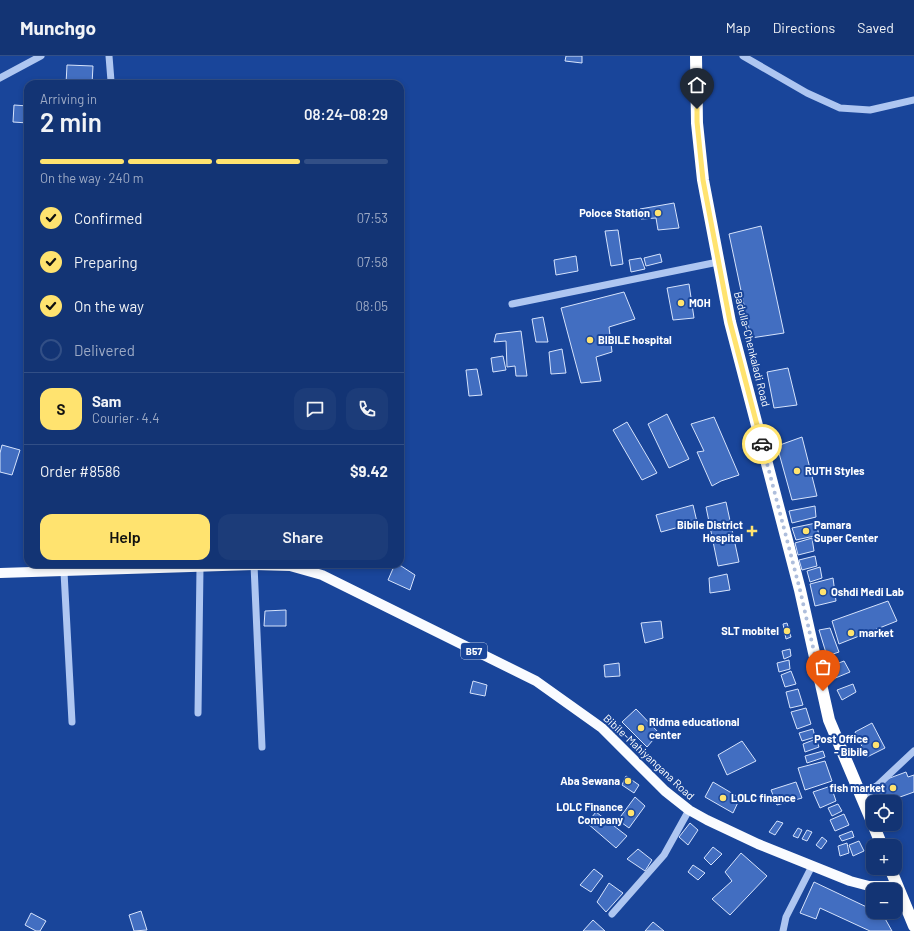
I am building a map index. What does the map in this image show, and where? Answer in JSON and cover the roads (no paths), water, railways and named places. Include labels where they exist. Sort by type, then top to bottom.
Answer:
[{"type":"highway","name":"Badulla-Chenkaladi Road","points":[[696,56],[697,122],[703,180],[730,322],[800,590],[829,720],[866,806]]},
{"type":"highway","points":[[902,898],[914,926]]},
{"type":"main road","name":"Bibile-Mahiyangana Road","points":[[0,573],[200,568]]},
{"type":"main road","name":"Bibile-Mahiyangana Road","points":[[300,568],[322,575],[536,681],[602,728],[665,791],[688,810],[734,834],[812,866],[866,885]]},
{"type":"street","points":[[0,78],[41,56]]},
{"type":"street","points":[[109,56],[111,80]]},
{"type":"street","points":[[743,56],[807,93],[840,108],[870,110],[914,100]]},
{"type":"street","points":[[512,304],[718,262]]},
{"type":"street","points":[[198,713],[200,568]]},
{"type":"street","points":[[254,568],[262,747]]},
{"type":"street","points":[[64,572],[72,722]]},
{"type":"street","points":[[863,799],[914,751]]},
{"type":"street","points":[[612,914],[664,855],[688,810]]},
{"type":"street","points":[[783,931],[786,917],[812,866]]},
{"type":"place","name":"Poloce Station","points":[[658,213]]},
{"type":"place","name":"MOH","points":[[681,303]]},
{"type":"place","name":"BIBILE hospital","points":[[590,340]]},
{"type":"place","name":"RUTH Styles","points":[[797,471]]},
{"type":"place","name":"Bibile District Hospital","points":[[752,531]]},
{"type":"place","name":"Pamara Super Center","points":[[806,531]]},
{"type":"place","name":"Oshdi Medi Lab","points":[[823,592]]},
{"type":"place","name":"SLT mobitel","points":[[787,631]]},
{"type":"place","name":"market","points":[[851,633]]},
{"type":"place","name":"Ridma educational center","points":[[641,728]]},
{"type":"place","name":"Post Office - Bibile","points":[[876,745]]},
{"type":"place","name":"Aba Sewana","points":[[628,781]]},
{"type":"place","name":"fish market","points":[[893,788]]},
{"type":"place","name":"LOLC finance","points":[[723,798]]},
{"type":"place","name":"LOLC Finance Company","points":[[631,813]]}]
